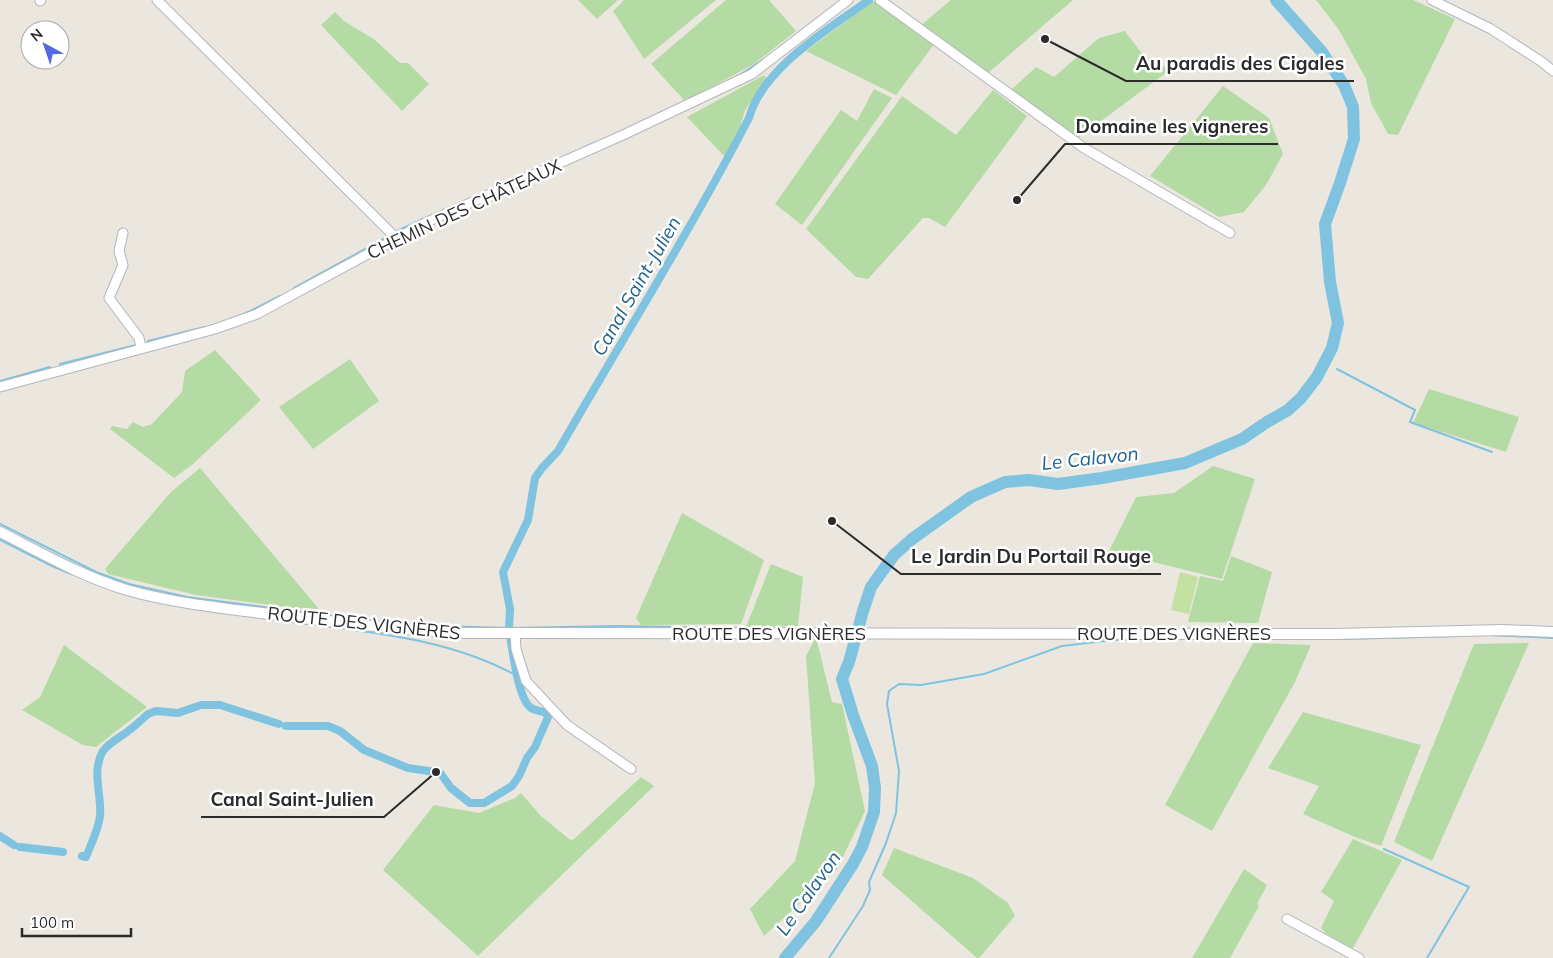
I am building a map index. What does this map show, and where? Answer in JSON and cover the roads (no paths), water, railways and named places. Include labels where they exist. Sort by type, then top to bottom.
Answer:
[{"type":"street","points":[[157,0],[396,238]]},
{"type":"street","name":"CHEMIN DES CHÂTEAUX","points":[[0,387],[215,328],[257,314],[427,222],[610,141],[752,74],[848,0]]},
{"type":"street","points":[[880,0],[1084,148],[1230,233]]},
{"type":"street","points":[[1432,0],[1491,29],[1553,71]]},
{"type":"street","points":[[123,233],[119,251],[123,265],[109,298],[139,338],[141,348]]},
{"type":"street","name":"ROUTE DES VIGNÈRES","points":[[0,532],[77,571],[135,592],[180,602],[413,631],[510,633],[1334,634],[1552,629]]},
{"type":"street","points":[[510,633],[526,681],[567,725],[631,769]]},
{"type":"street","points":[[1287,919],[1359,958]]},
{"type":"waterway","name":"Canal Saint-Julien","points":[[509,628],[510,609],[503,572],[528,520],[535,478],[558,451],[703,202],[749,118],[757,99],[768,82],[799,51],[869,0]]},
{"type":"waterway","name":"Le Calavon","points":[[785,958],[816,921],[853,864],[862,847],[874,812],[875,788],[872,766],[842,679],[849,662],[871,587],[894,555],[912,539],[971,497],[1005,482],[1029,480],[1058,484],[1185,463],[1242,439],[1288,410],[1301,398],[1317,377],[1332,348],[1338,323],[1330,282],[1325,224],[1354,139],[1353,107],[1344,85],[1322,52],[1276,0]]},
{"type":"waterway","points":[[774,52],[806,27]]},
{"type":"waterway","points":[[741,74],[766,58]]},
{"type":"waterway","points":[[585,147],[599,141]]},
{"type":"waterway","points":[[397,231],[423,219]]},
{"type":"waterway","points":[[294,288],[389,236]]},
{"type":"waterway","points":[[240,316],[280,296]]},
{"type":"waterway","points":[[148,341],[205,327]]},
{"type":"waterway","points":[[60,364],[136,345]]},
{"type":"waterway","points":[[0,381],[50,367]]},
{"type":"waterway","points":[[1337,369],[1415,410],[1410,422],[1492,452]]},
{"type":"waterway","points":[[0,524],[96,572],[129,584],[187,597],[381,622]]},
{"type":"waterway","points":[[0,540],[71,574]]},
{"type":"waterway","points":[[287,621],[375,633],[434,644],[463,652],[517,676]]},
{"type":"waterway","points":[[436,626],[509,628],[617,626],[744,628]]},
{"type":"waterway","points":[[1490,635],[1553,638]]},
{"type":"waterway","name":"Canal Saint-Julien","points":[[286,726],[328,726],[340,731],[364,750],[408,768],[441,774],[451,788],[470,803],[484,803],[512,786],[535,747],[548,717],[546,713],[535,710],[526,703],[519,685],[510,636]]},
{"type":"waterway","points":[[1343,639],[1458,636]]},
{"type":"waterway","points":[[829,958],[863,906],[870,890],[869,882],[886,843],[896,813],[899,771],[887,704],[889,691],[899,684],[921,685],[984,674],[1062,646],[1114,640],[1146,639]]},
{"type":"waterway","name":"Canal Saint-Julien","points":[[82,856],[86,857],[99,822],[100,808],[97,775],[103,751],[148,714],[156,711],[178,713],[201,705],[220,705],[279,724]]},
{"type":"waterway","name":"Canal Saint-Julien","points":[[0,836],[14,845]]},
{"type":"waterway","name":"Canal Saint-Julien","points":[[20,847],[63,852]]},
{"type":"waterway","points":[[1384,849],[1469,887],[1427,958]]},
{"type":"place","name":"Au paradis des Cigales","points":[[1045,39]]},
{"type":"place","name":"Domaine les vigneres","points":[[1017,200]]},
{"type":"place","name":"Le Jardin Du Portail Rouge","points":[[832,521]]},
{"type":"place","name":"Canal Saint-Julien","points":[[436,772]]}]
